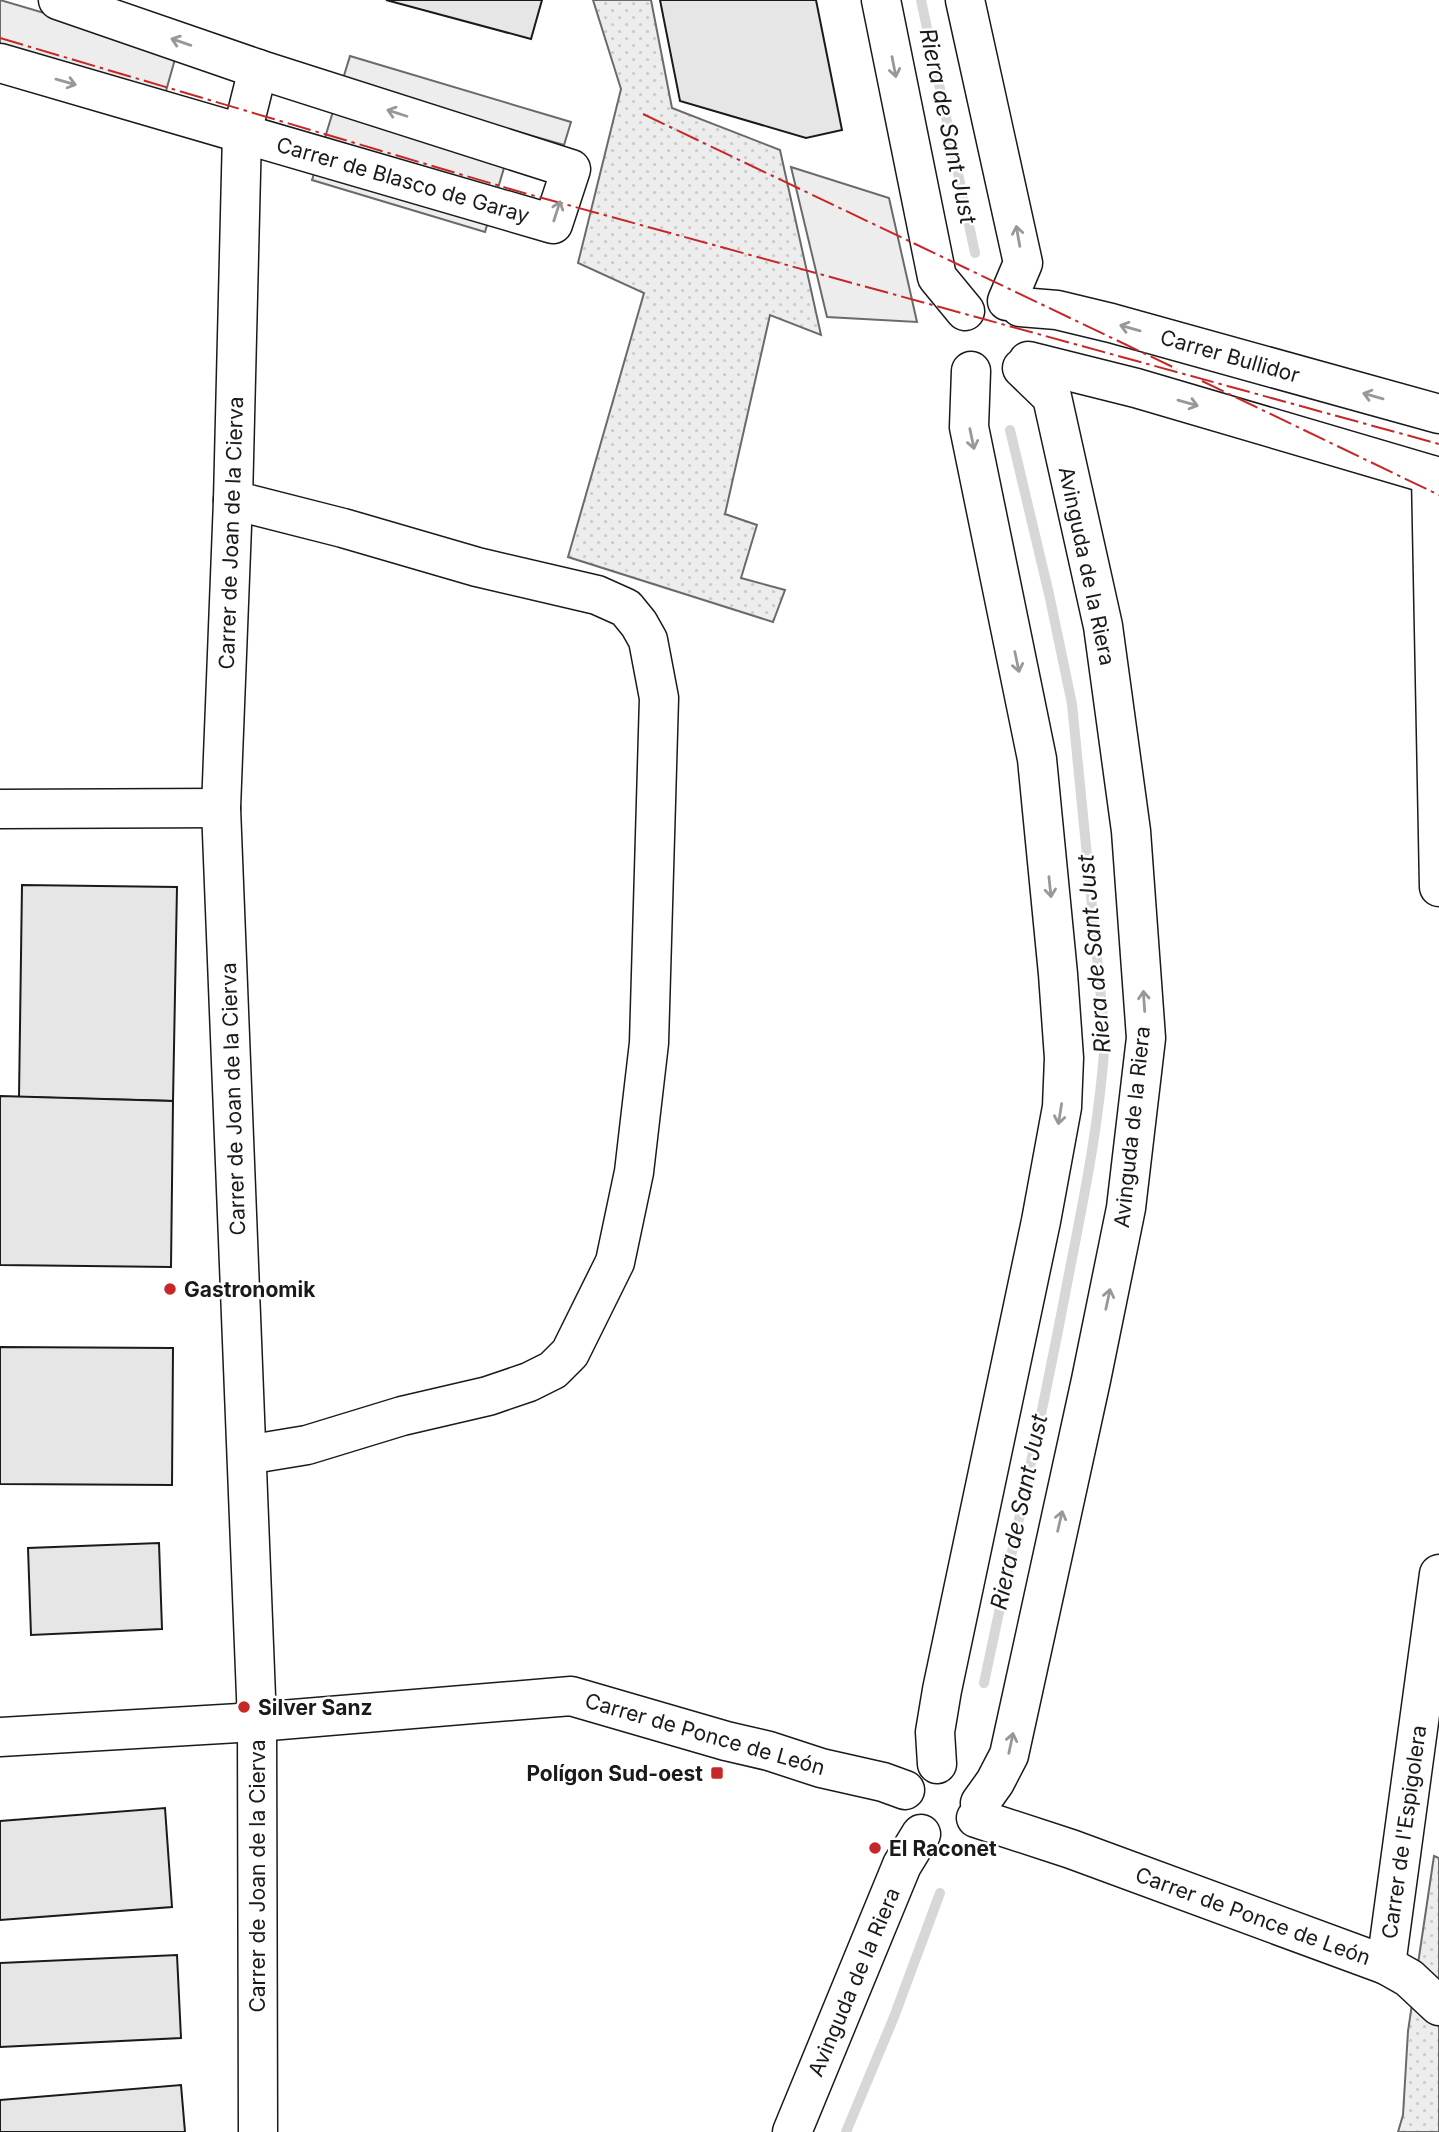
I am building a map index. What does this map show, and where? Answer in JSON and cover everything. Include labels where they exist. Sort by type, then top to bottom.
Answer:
[{"type":"street","name":"Carrer de Blasco de Garay","points":[[0,63],[553,225],[571,169],[258,69],[58,0]]},
{"type":"street","points":[[881,0],[937,276],[965,311]]},
{"type":"street","points":[[965,0],[1023,262],[1013,304]]},
{"type":"street","name":"Carrer de Joan de la Cierva","points":[[258,69],[242,133],[233,500],[221,808],[257,1722],[258,2132]]},
{"type":"street","points":[[987,299],[1013,304],[1030,319],[1034,332],[1034,347],[1025,364],[1013,374],[994,379],[980,376],[958,357],[954,342],[958,323],[965,311],[978,302],[987,299]]},
{"type":"street","name":"Carrer Bullidor","points":[[1013,304],[1057,310],[1111,323],[1439,414]]},
{"type":"street","points":[[1025,364],[1136,388],[1435,476],[1439,887]]},
{"type":"street","name":"Avinguda de la Riera","points":[[978,1810],[1009,1755],[1091,1380],[1126,1208],[1146,1038],[1131,831],[1103,626],[1052,397],[1025,364]]},
{"type":"street","points":[[937,1764],[935,1732],[942,1690],[1041,1222],[1062,1107],[1064,1058],[1037,758],[969,427],[971,371]]},
{"type":"street","points":[[233,500],[343,528],[477,567],[597,595],[626,608],[648,640],[659,698],[649,1043],[634,1172],[615,1262],[569,1353],[553,1370],[498,1393],[376,1423],[307,1445],[247,1455]]},
{"type":"street","points":[[0,809],[221,808]]},
{"type":"street","name":"Carrer de l'Espigolera","points":[[1386,1965],[1439,1574]]},
{"type":"street","name":"Carrer de Ponce de León","points":[[0,1737],[257,1722],[571,1696],[905,1790]]},
{"type":"street","points":[[937,1764],[948,1764],[967,1773],[975,1782],[978,1810],[966,1830],[952,1838],[936,1840],[921,1834],[908,1819],[905,1790],[918,1772],[937,1764]]},
{"type":"street","name":"Carrer de Ponce de León","points":[[978,1810],[1071,1849],[1386,1965],[1409,1978],[1439,2006]]},
{"type":"street","name":"Avinguda de la Riera","points":[[792,2132],[902,1866],[921,1834]]},
{"type":"shaded area","points":[[0,0],[177,52],[164,98],[0,50]]},
{"type":"shaded area","points":[[593,0],[651,0],[672,108],[780,150],[821,335],[770,315],[725,514],[757,525],[741,578],[785,590],[773,622],[568,557],[644,293],[578,263],[621,89]]},
{"type":"shaded area","points":[[350,56],[571,122],[564,145],[515,131],[485,232],[312,180]]},
{"type":"shaded area","points":[[791,167],[889,198],[917,322],[827,317]]},
{"type":"shaded area","points":[[1434,1856],[1439,1858],[1439,2132],[1398,2132],[1403,2115],[1408,2031]]},
{"type":"building","points":[[386,0],[542,0],[531,39]]},
{"type":"building","points":[[660,0],[816,0],[842,130],[806,138],[680,101]]},
{"type":"building","points":[[22,885],[177,887],[173,1101],[19,1097]]},
{"type":"building","points":[[0,1096],[173,1101],[171,1267],[0,1265]]},
{"type":"building","points":[[0,1347],[173,1348],[172,1485],[0,1484]]},
{"type":"building","points":[[159,1543],[162,1629],[31,1635],[28,1548]]},
{"type":"building","points":[[165,1808],[172,1907],[0,1920],[0,1821]]},
{"type":"building","points":[[177,1955],[181,2038],[0,2047],[0,1963]]},
{"type":"building","points":[[181,2085],[185,2132],[0,2132],[0,2100]]},
{"type":"waterway","name":"Riera de Sant Just","points":[[921,0],[975,253]]},
{"type":"waterway","name":"Riera de Sant Just","points":[[984,1683],[1085,1192],[1105,1038],[1072,704],[1010,430]]},
{"type":"waterway","name":"Riera de Sant Just","points":[[846,2132],[894,2017],[940,1893]]},
{"type":"power","points":[[0,38],[517,191],[1439,444]]},
{"type":"power","points":[[643,114],[1177,369]]},
{"type":"power","points":[[1202,381],[1439,495]]},
{"type":"place","name":"Gastronomik","points":[[170,1289]]},
{"type":"place","name":"Silver Sanz","points":[[244,1707]]},
{"type":"place","name":"Polígon Sud-oest","points":[[717,1773]]},
{"type":"place","name":"El Raconet","points":[[875,1848]]}]
